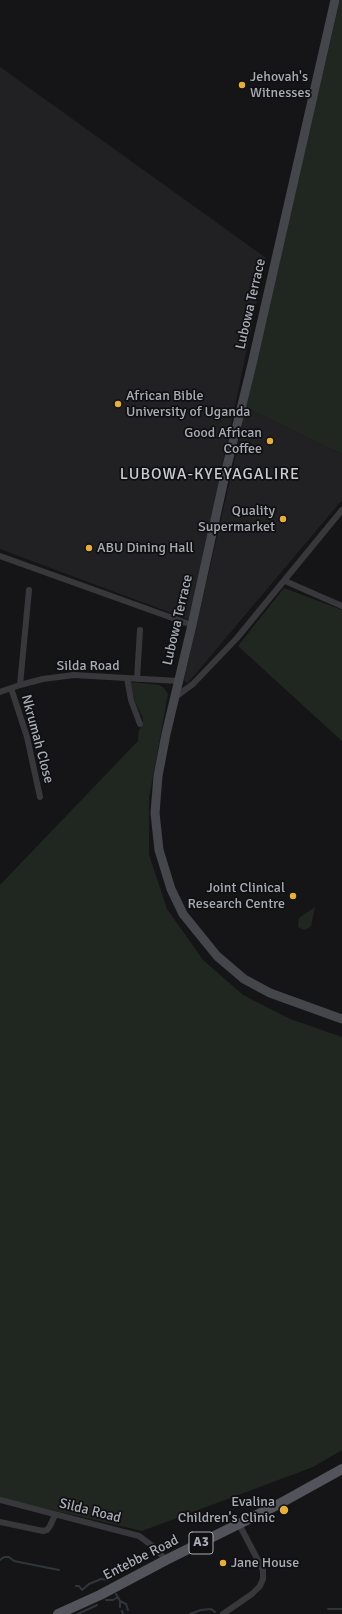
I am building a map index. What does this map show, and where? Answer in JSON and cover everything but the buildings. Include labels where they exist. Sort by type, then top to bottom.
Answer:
[{"type":"main road","name":"Entebbe Road","points":[[58,1614],[100,1595],[166,1560],[279,1504],[342,1469]]},
{"type":"street","name":"Lubowa Terrace","points":[[335,0],[166,734],[158,776],[155,813],[159,850],[171,889],[183,914],[217,956],[244,979],[283,999],[342,1019]]},
{"type":"street","points":[[174,698],[193,684],[237,638],[342,510]]},
{"type":"street","points":[[0,556],[192,625]]},
{"type":"street","points":[[285,581],[342,606]]},
{"type":"street","points":[[20,685],[29,590]]},
{"type":"street","points":[[137,679],[140,630]]},
{"type":"street","name":"Silda Road","points":[[0,692],[43,679],[74,675],[178,681]]},
{"type":"street","points":[[126,678],[132,704],[140,724]]},
{"type":"street","name":"Nkrumah Close","points":[[11,688],[27,737],[40,797]]},
{"type":"street","name":"Silda Road","points":[[0,1500],[140,1536],[166,1560]]},
{"type":"street","points":[[0,1522],[43,1531],[50,1526],[55,1515]]},
{"type":"street","points":[[223,1614],[252,1594],[260,1586],[263,1579],[263,1570],[239,1524]]},
{"type":"shaded area","points":[[340,0],[342,0],[342,454],[245,407]]},
{"type":"shaded area","name":"African Bible University of Uganda","points":[[0,67],[266,258],[190,620],[0,549]]},
{"type":"shaded area","points":[[245,407],[342,454],[342,500],[187,683],[184,679],[240,437]]},
{"type":"shaded area","points":[[284,588],[342,610],[342,741],[238,646]]},
{"type":"shaded area","points":[[130,682],[159,685],[164,688],[168,694],[149,798],[149,855],[167,909],[203,960],[243,995],[290,1019],[342,1037],[342,1450],[313,1467],[142,1531],[0,1498],[0,885],[138,741],[139,730],[143,724],[143,718],[135,701]]},
{"type":"shaded area","points":[[315,907],[311,926],[305,930],[298,927],[299,918]]},
{"type":"waterway","points":[[0,1560],[4,1557],[9,1557],[14,1561],[59,1570]]},
{"type":"waterway","points":[[76,1586],[79,1586],[82,1590],[89,1584],[101,1579],[108,1580]]},
{"type":"waterway","points":[[116,1594],[120,1601],[126,1604],[128,1610]]},
{"type":"waterway","points":[[106,1600],[113,1600],[118,1597]]},
{"type":"waterway","points":[[120,1601],[120,1607]]},
{"type":"waterway","points":[[78,1614],[97,1605]]},
{"type":"waterway","points":[[190,1614],[201,1610],[211,1609],[215,1612]]},
{"type":"waterway","points":[[328,1609],[342,1609]]},
{"type":"place","name":"Jehovah's Witnesses","points":[[242,85]]},
{"type":"place","name":"African Bible University of Uganda","points":[[118,404]]},
{"type":"place","name":"Good African Coffee","points":[[270,441]]},
{"type":"place","name":"Quality Supermarket","points":[[283,519]]},
{"type":"place","name":"ABU Dining Hall","points":[[89,548]]},
{"type":"place","name":"Joint Clinical Research Centre","points":[[293,896]]},
{"type":"place","name":"Evalina Children's Clinic","points":[[284,1510]]},
{"type":"place","name":"Jane House","points":[[223,1563]]},
{"type":"district","name":"LUBOWA-KYEYAGALIRE","points":[[210,475]]}]
